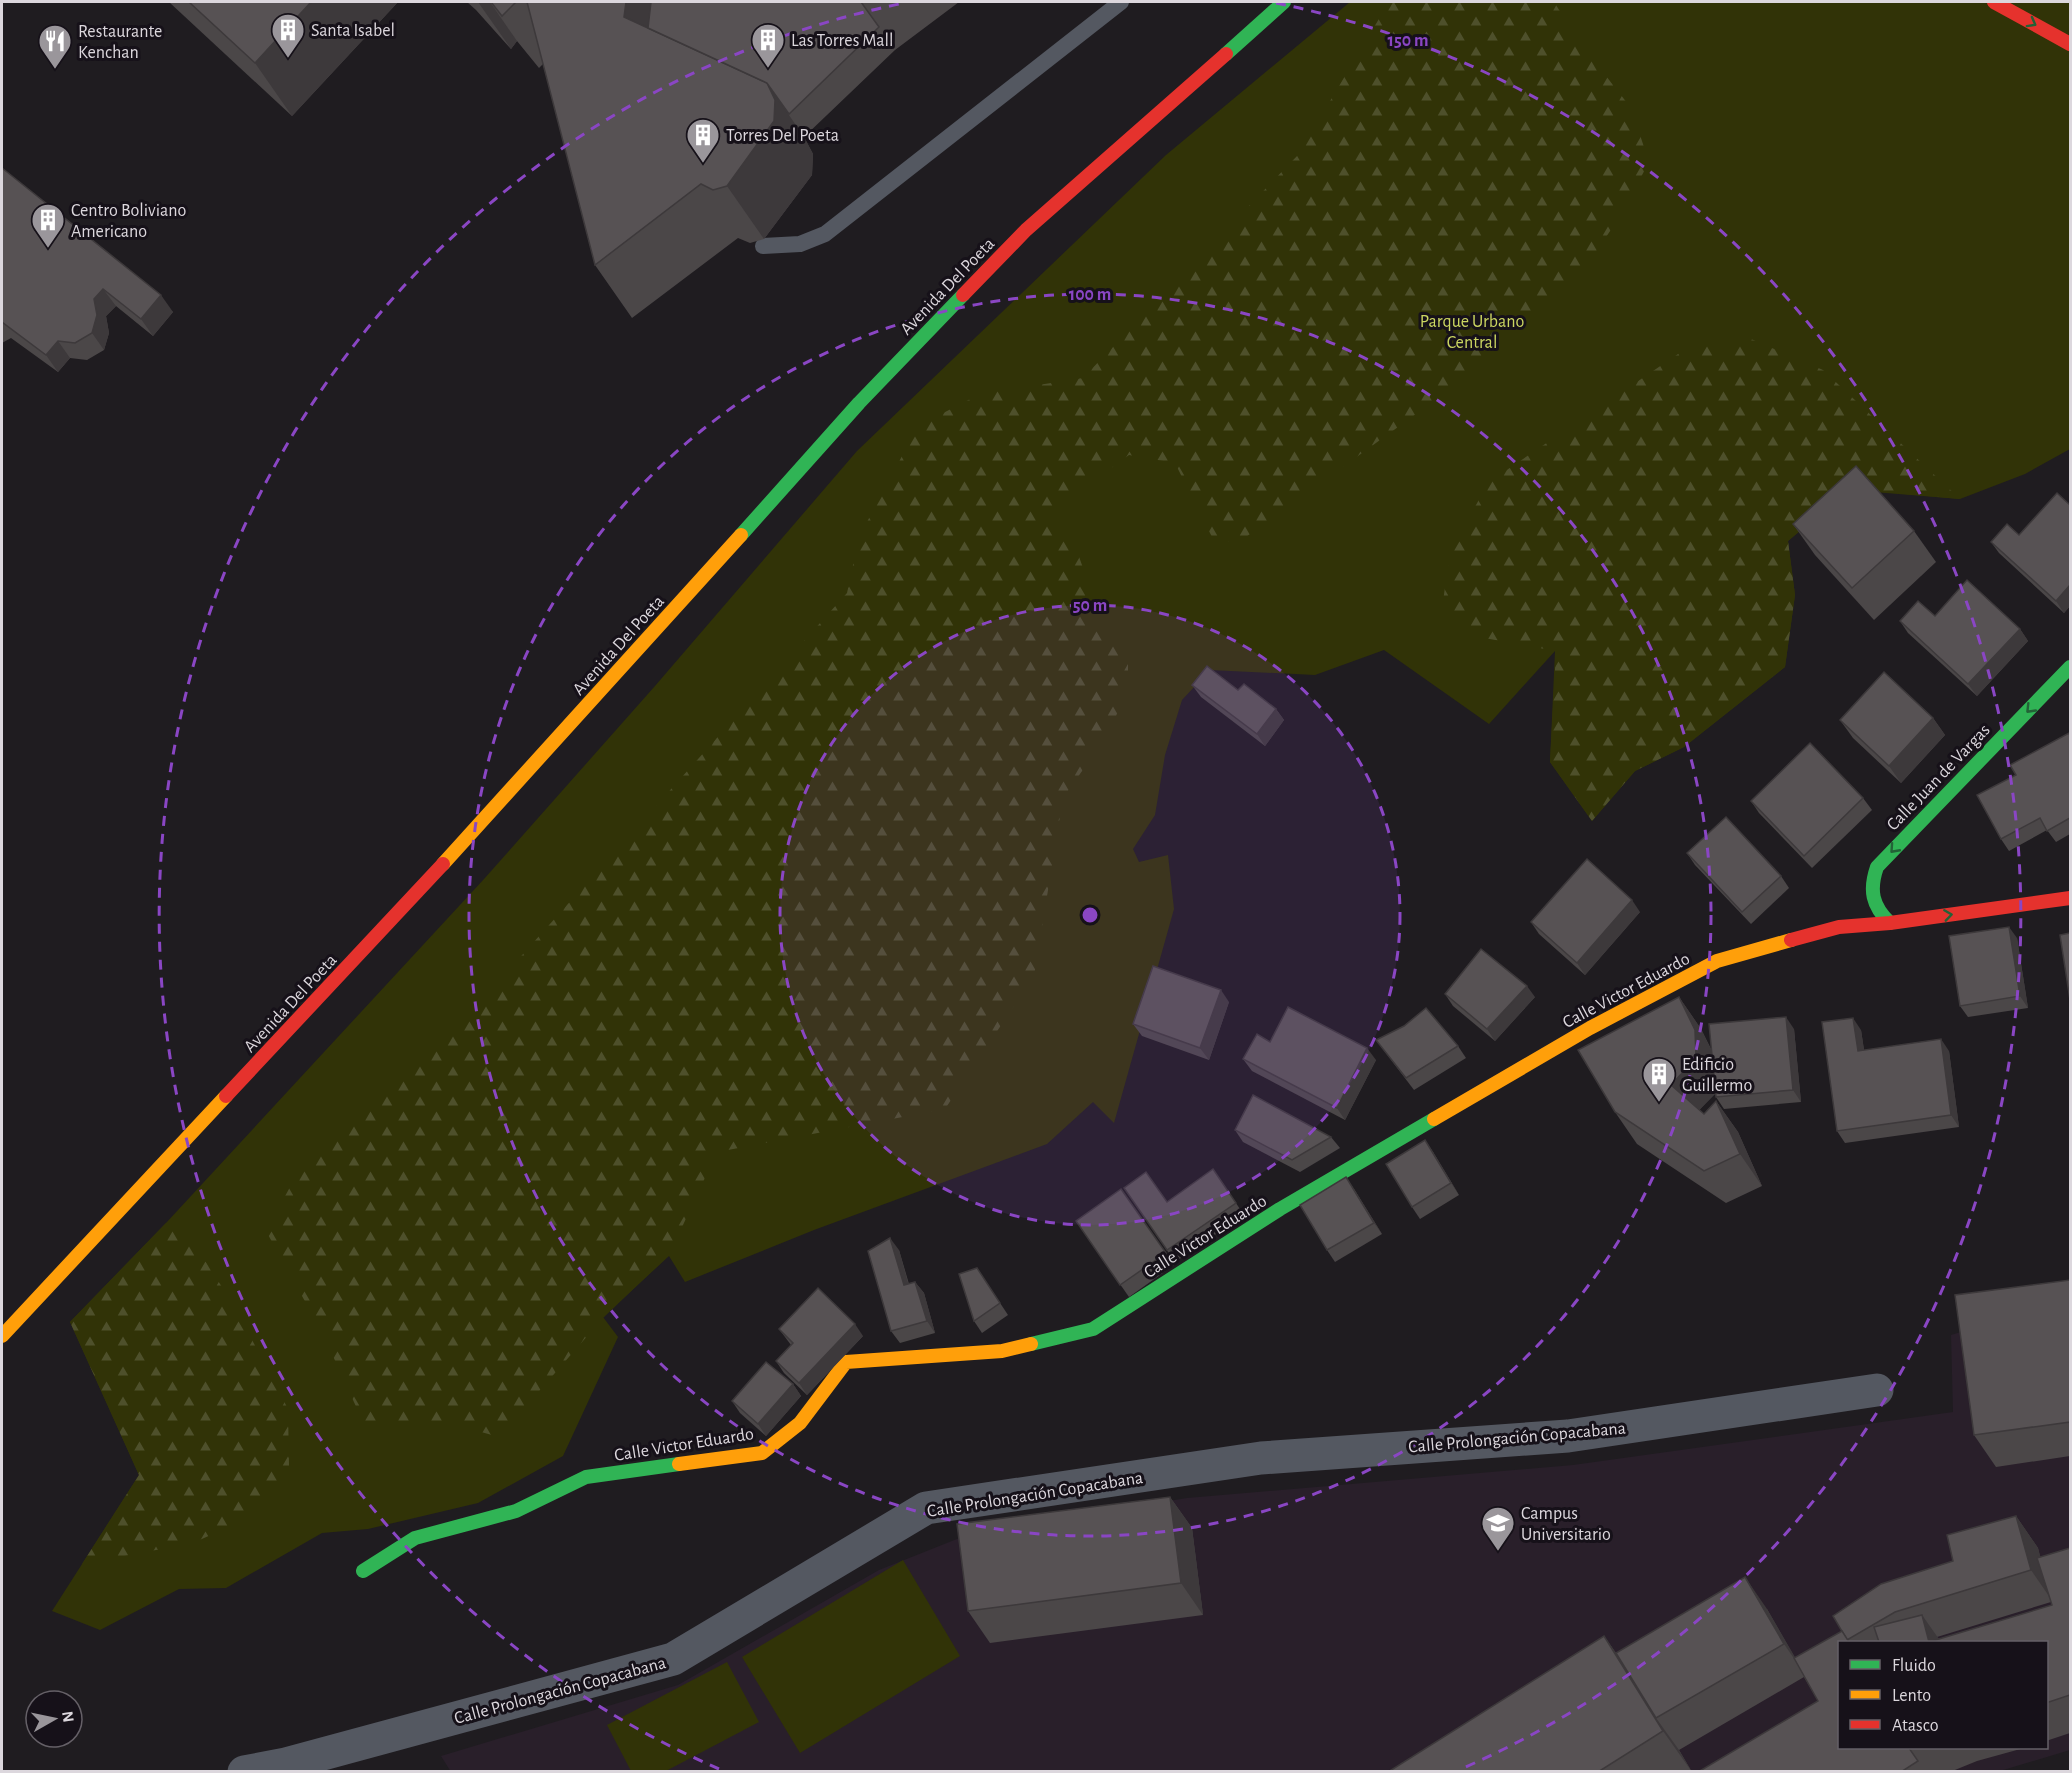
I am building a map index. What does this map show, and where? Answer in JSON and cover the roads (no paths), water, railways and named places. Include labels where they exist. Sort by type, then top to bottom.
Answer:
[{"type":"main road","name":"Avenida Del Poeta","points":[[2,1336],[487,817],[898,362],[1026,230],[1284,2]]},
{"type":"main road","points":[[1994,2],[2070,44]]},
{"type":"main road","name":"Calle Juan de Vargas","points":[[1890,923],[1878,912],[1871,897],[1871,882],[1877,867],[2070,667]]},
{"type":"main road","name":"Calle Victor Eduardo","points":[[363,1571],[415,1538],[516,1511],[586,1477],[762,1453],[800,1423],[846,1362],[1002,1351],[1093,1329],[1280,1209],[1590,1028],[1717,961],[1839,927],[1890,923],[2070,898]]},
{"type":"street","name":"Calle Prolongación Copacabana","points":[[244,1772],[286,1764],[673,1659],[926,1508],[1261,1458],[1568,1436],[1876,1389]]},
{"type":"lane","points":[[763,246],[800,243],[825,234],[1121,2]]},
{"type":"place","name":"Santa Isabel","points":[[288,59]]},
{"type":"place","name":"Las Torres Mall","points":[[768,69]]},
{"type":"place","name":"Restaurante Kenchan","points":[[55,70]]},
{"type":"place","name":"Torres Del Poeta","points":[[703,164]]},
{"type":"place","name":"Centro Boliviano Americano","points":[[48,249]]},
{"type":"place","name":"Edificio Guillermo","points":[[1659,1103]]},
{"type":"place","name":"Campus Universitario","points":[[1498,1552]]},
{"type":"park label","name":"Parque Urbano Central","points":[[1472,331]]}]
